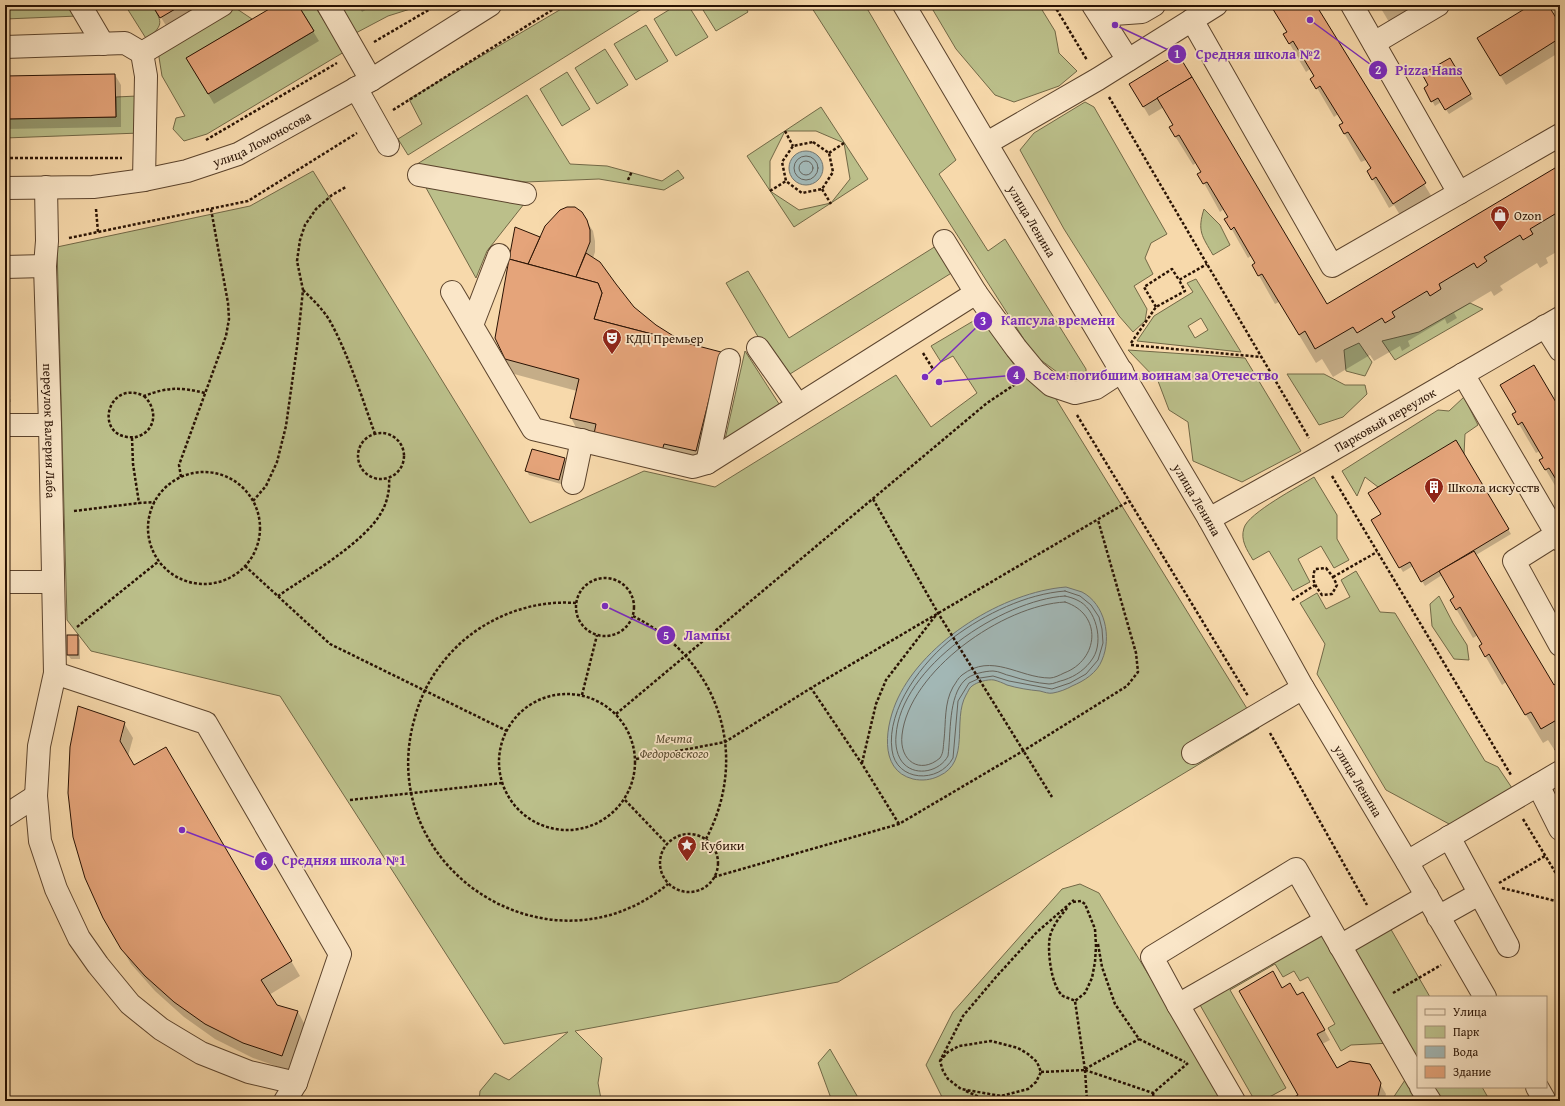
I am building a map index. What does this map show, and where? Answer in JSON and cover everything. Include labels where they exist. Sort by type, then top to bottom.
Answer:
[{"type":"street","points":[[80,5],[102,44]]},
{"type":"street","points":[[142,53],[222,5]]},
{"type":"street","points":[[328,5],[355,53],[375,121],[388,145]]},
{"type":"street","name":"улица Ломоносова","points":[[5,188],[93,187],[144,180],[186,171],[238,154],[363,84],[490,5]]},
{"type":"street","name":"улица Ленина","points":[[904,5],[1209,519],[1303,688],[1407,862],[1484,996]]},
{"type":"street","points":[[1096,10],[1142,12],[1154,5]]},
{"type":"street","points":[[987,143],[1128,60],[1216,5]]},
{"type":"street","points":[[1352,5],[1459,193]]},
{"type":"street","points":[[1374,43],[1438,5]]},
{"type":"street","points":[[1096,10],[1128,60]]},
{"type":"street","points":[[1192,20],[1332,266],[1560,135]]},
{"type":"street","points":[[5,46],[125,43],[142,53],[146,76],[144,180]]},
{"type":"street","points":[[419,175],[525,194]]},
{"type":"street","name":"переулок Валерия Лаба","points":[[46,187],[47,241],[45,266],[55,673],[39,746],[36,796],[40,841],[56,889],[79,938],[98,965],[130,1004],[160,1029],[201,1053],[249,1072],[290,1092]]},
{"type":"street","points":[[944,241],[976,293],[1016,348],[1035,371],[1051,385],[1075,393],[1096,388],[1122,371]]},
{"type":"street","points":[[472,325],[500,255]]},
{"type":"street","points":[[5,267],[45,266]]},
{"type":"street","points":[[452,292],[533,429],[693,467],[707,463],[976,293]]},
{"type":"street","points":[[1553,322],[1560,350]]},
{"type":"street","name":"Парковый переулок","points":[[1209,519],[1553,322]]},
{"type":"street","points":[[758,348],[798,405]]},
{"type":"street","points":[[707,463],[729,360]]},
{"type":"street","points":[[1463,374],[1558,537],[1514,561],[1560,645]]},
{"type":"street","points":[[7,425],[50,425]]},
{"type":"street","points":[[573,483],[582,440]]},
{"type":"street","points":[[5,582],[53,582]]},
{"type":"street","points":[[55,673],[206,723],[340,954],[290,1092]]},
{"type":"street","points":[[1193,753],[1303,688]]},
{"type":"street","points":[[1407,862],[1560,772]]},
{"type":"street","points":[[1538,785],[1560,829]]},
{"type":"street","points":[[5,816],[36,796]]},
{"type":"street","points":[[1448,837],[1486,890],[1508,946]]},
{"type":"street","points":[[1234,1101],[1152,957],[1296,869],[1417,1079]]},
{"type":"street","points":[[1438,917],[1486,890]]},
{"type":"street","points":[[1340,946],[1426,896]]},
{"type":"street","points":[[1178,1005],[1325,921]]},
{"type":"street","points":[[1422,1088],[1430,1101]]},
{"type":"street","points":[[1538,1088],[1545,1101]]},
{"type":"path","points":[[200,144],[437,5]]},
{"type":"path","points":[[47,241],[57,241],[248,201],[560,5]]},
{"type":"path","points":[[785,131],[793,146]]},
{"type":"path","points":[[813,142],[829,153],[833,172],[822,189],[802,192],[786,181],[782,162],[793,146],[813,142]]},
{"type":"path","points":[[829,153],[844,143]]},
{"type":"path","points":[[5,158],[145,158]]},
{"type":"path","points":[[628,180],[632,170]]},
{"type":"path","points":[[770,191],[786,181]]},
{"type":"path","points":[[254,501],[266,486],[277,462],[286,426],[303,290],[297,262],[300,240],[305,225],[316,209],[332,195],[346,187]]},
{"type":"path","points":[[822,189],[831,204]]},
{"type":"path","points":[[182,478],[178,465],[226,336],[229,319],[228,303],[211,209]]},
{"type":"path","points":[[5,232],[7,425]]},
{"type":"path","points":[[1179,280],[1207,264]]},
{"type":"path","points":[[1156,307],[1144,287],[1172,269],[1185,291],[1156,307],[1129,344],[1262,357]]},
{"type":"path","points":[[303,290],[317,304],[330,322],[349,364],[375,434]]},
{"type":"path","points":[[616,714],[987,403],[1035,371]]},
{"type":"path","points":[[144,396],[171,388],[185,388],[205,393]]},
{"type":"path","points":[[1062,389],[1259,714],[1378,924]]},
{"type":"path","points":[[130,392],[144,396],[153,408],[153,422],[149,429],[144,434],[132,438],[116,433],[109,420],[108,412],[111,404],[122,394],[130,392]]},
{"type":"path","points":[[375,434],[390,436],[401,446],[403,460],[401,467],[389,478],[375,479],[368,476],[359,464],[359,449],[368,438],[375,434]]},
{"type":"path","points":[[132,438],[133,464],[139,503]]},
{"type":"path","points":[[200,472],[216,474],[231,479],[244,488],[254,501],[259,516],[260,532],[257,548],[245,566],[238,573],[224,581],[209,584],[193,583],[178,578],[165,568],[155,556],[150,541],[148,524],[155,502],[159,495],[170,484],[200,472]]},
{"type":"path","points":[[278,596],[334,558],[360,537],[375,522],[386,503],[390,484],[389,478]]},
{"type":"path","points":[[873,499],[938,613],[1052,797]]},
{"type":"path","points":[[636,759],[725,742],[811,688],[1129,501]]},
{"type":"path","points":[[52,513],[155,502]]},
{"type":"path","points":[[714,877],[899,824],[1023,751],[1127,686],[1138,672],[1136,653],[1098,520]]},
{"type":"path","points":[[1333,577],[1377,552]]},
{"type":"path","points":[[74,629],[160,561]]},
{"type":"path","points":[[245,566],[330,644],[507,731]]},
{"type":"path","points":[[1326,568],[1333,577],[1337,585],[1332,594],[1322,595],[1315,585],[1312,577],[1315,569],[1326,568]]},
{"type":"path","points":[[604,578],[613,579],[622,583],[629,590],[633,599],[633,616],[628,626],[620,633],[611,636],[592,634],[584,628],[578,620],[576,603],[580,592],[586,585],[594,580],[604,578]]},
{"type":"path","points":[[1292,600],[1315,585]]},
{"type":"path","points":[[576,603],[565,602],[541,604],[518,610],[496,619],[476,631],[457,646],[441,664],[418,705],[408,752],[409,775],[412,793],[420,821],[444,862],[461,879],[480,894],[500,906],[546,919],[570,920],[594,918],[616,912],[638,903],[668,884]]},
{"type":"path","points":[[862,764],[876,704],[886,680],[938,613]]},
{"type":"path","points":[[633,616],[655,628],[674,643],[704,680],[715,701],[722,723],[725,742],[726,771],[723,794],[716,817],[706,839]]},
{"type":"path","points":[[582,695],[597,635]]},
{"type":"path","points":[[811,688],[862,764],[899,824]]},
{"type":"path","points":[[564,694],[582,695],[605,705],[621,719],[632,738],[636,759],[634,780],[625,800],[611,816],[592,826],[571,831],[549,828],[530,819],[514,805],[502,783],[499,766],[501,744],[510,724],[524,708],[543,698],[564,694]]},
{"type":"path","points":[[350,800],[502,783]]},
{"type":"path","points":[[625,800],[667,844]]},
{"type":"path","points":[[687,833],[697,834],[706,839],[712,845],[717,854],[718,863],[714,877],[704,888],[695,892],[685,892],[668,884],[662,875],[660,866],[660,856],[667,844],[678,836],[687,833]]},
{"type":"path","points":[[1486,890],[1545,856]]},
{"type":"path","points":[[1486,890],[1560,902]]},
{"type":"path","points":[[1074,900],[1058,918],[1050,936],[1050,961],[1054,982],[1063,996],[1075,1001]]},
{"type":"path","points":[[988,1101],[961,1089],[948,1079],[943,1071],[940,1061],[963,1016],[1037,932],[1074,900],[1081,901],[1085,904],[1095,929],[1102,967],[1115,1004],[1139,1040],[1187,1063],[1153,1093]]},
{"type":"path","points":[[1075,1001],[1086,993],[1092,978],[1096,946],[1095,929]]},
{"type":"path","points":[[1374,1004],[1446,962]]},
{"type":"path","points":[[1075,1001],[1085,1070],[1087,1101]]},
{"type":"path","points":[[1085,1070],[1139,1040]]},
{"type":"path","points":[[940,1061],[948,1052],[959,1046],[991,1041],[1018,1048],[1028,1054],[1036,1062],[1041,1072]]},
{"type":"path","points":[[1041,1072],[1085,1070],[1153,1093]]},
{"type":"path","points":[[961,1089],[1001,1096],[1028,1089],[1036,1082],[1041,1072]]},
{"type":"path","points":[[1153,1093],[1154,1101]]},
{"type":"green space","points":[[5,5],[72,5],[78,16],[5,19]]},
{"type":"green space","points":[[125,5],[152,5],[160,20],[160,24],[156,31],[147,40]]},
{"type":"green space","points":[[298,5],[314,5],[344,52],[207,134],[184,141],[173,129],[176,118],[185,116],[162,76],[158,51],[234,7],[252,19],[187,58],[208,94],[314,31]]},
{"type":"green space","points":[[337,5],[423,5],[388,16],[354,34]]},
{"type":"green space","points":[[568,5],[648,5],[408,155],[398,139],[422,124],[409,99]]},
{"type":"green space","points":[[677,5],[688,5],[708,37],[676,56],[654,19]]},
{"type":"green space","points":[[700,5],[744,5],[748,12],[716,31]]},
{"type":"green space","points":[[810,5],[865,5],[956,160],[939,174],[988,251],[1005,239],[1086,369],[1086,378],[1061,375],[1034,355]]},
{"type":"green space","points":[[930,5],[1039,5],[1055,31],[1059,53],[1077,71],[1059,86],[1014,102],[995,95],[956,49]]},
{"type":"green space","points":[[646,25],[668,61],[636,80],[614,44]]},
{"type":"green space","points":[[605,49],[628,85],[597,104],[575,68]]},
{"type":"green space","points":[[567,72],[590,109],[562,126],[540,89]]},
{"type":"green space","points":[[527,95],[570,164],[607,166],[662,181],[678,170],[684,178],[664,190],[599,179],[526,182],[414,166]]},
{"type":"green space","points":[[137,96],[140,133],[5,138],[5,119],[116,117],[116,97]]},
{"type":"green space","points":[[1085,102],[1094,107],[1167,234],[1151,243],[1145,258],[1153,274],[1134,286],[1147,309],[1145,321],[1133,332],[1119,316],[1064,229],[1020,150],[1034,133]]},
{"type":"green space","points":[[821,107],[868,179],[831,203],[850,179],[844,143],[816,131],[785,131],[770,161],[770,191],[747,156]]},
{"type":"green space","name":"Мечта Федоровского","points":[[313,171],[530,523],[644,471],[715,487],[896,375],[931,427],[977,393],[953,356],[941,362],[931,346],[980,317],[1015,366],[1033,372],[1056,399],[1259,728],[838,982],[575,1031],[602,1058],[598,1083],[601,1099],[622,1101],[479,1101],[480,1091],[495,1073],[509,1080],[568,1032],[504,1044],[280,696],[91,651],[67,620],[57,247],[250,206]]},
{"type":"green space","points":[[425,186],[524,204],[487,251],[476,278]]},
{"type":"green space","points":[[770,191],[799,210],[831,203],[794,227]]},
{"type":"green space","points":[[1204,209],[1220,225],[1230,245],[1213,255],[1203,238],[1201,228]]},
{"type":"green space","points":[[944,241],[961,267],[790,374],[771,347],[766,350],[726,283],[748,271],[789,338]]},
{"type":"green space","points":[[1196,279],[1241,352],[1137,341],[1154,316],[1193,292],[1187,283]],"holes":[[[1201,318],[1208,330],[1195,338],[1188,326]]]},
{"type":"green space","points":[[1470,303],[1483,309],[1395,360],[1382,341],[1419,332]]},
{"type":"green space","points":[[1359,343],[1372,362],[1365,376],[1346,371],[1344,350]]},
{"type":"green space","points":[[1128,350],[1245,358],[1301,451],[1242,482],[1193,461],[1188,422],[1169,410],[1158,381]]},
{"type":"green space","points":[[745,351],[781,407],[724,444]]},
{"type":"green space","points":[[1287,374],[1324,374],[1345,385],[1365,385],[1367,394],[1343,417],[1319,425]]},
{"type":"green space","points":[[1464,397],[1478,425],[1465,434],[1464,454],[1378,487],[1365,477],[1357,496],[1342,471],[1438,410],[1449,411]]},
{"type":"green space","points":[[1314,477],[1337,515],[1337,539],[1349,560],[1334,568],[1321,546],[1298,559],[1310,582],[1293,591],[1269,551],[1253,560],[1245,545],[1243,532],[1248,522],[1264,508]]},
{"type":"green space","points":[[1356,571],[1380,612],[1395,613],[1485,761],[1498,767],[1512,788],[1451,825],[1386,790],[1317,674],[1325,644],[1300,603],[1317,593],[1326,609],[1350,597],[1341,580]]},
{"type":"green space","points":[[1439,596],[1453,623],[1467,645],[1469,660],[1454,659],[1432,626],[1430,604]]},
{"type":"green space","points":[[1080,884],[1099,893],[1225,1101],[944,1101],[926,1065],[953,1012],[1062,889]]},
{"type":"green space","points":[[1324,925],[1392,1043],[1351,1045],[1341,1051],[1328,1028],[1335,1024],[1308,977],[1300,981],[1294,971],[1283,977],[1275,964],[1230,990],[1286,1088],[1262,1101],[1255,1101],[1196,998]]},
{"type":"green space","points":[[1389,926],[1429,996],[1417,996],[1417,1068],[1349,949]]},
{"type":"green space","points":[[830,1049],[860,1101],[832,1101],[818,1063]]},
{"type":"green space","points":[[1409,1074],[1424,1101],[1391,1101]]},
{"type":"green space","points":[[1429,1088],[1483,1088],[1490,1101],[1436,1101]]},
{"type":"water","points":[[806,151],[818,156],[823,168],[818,180],[806,185],[794,180],[789,168],[794,156]]},
{"type":"water","points":[[1066,587],[1082,592],[1090,597],[1101,613],[1106,632],[1106,641],[1105,651],[1097,669],[1081,682],[1058,692],[1051,693],[1015,687],[994,680],[986,680],[974,685],[969,689],[962,705],[958,751],[955,761],[949,770],[939,776],[926,780],[913,779],[902,774],[894,766],[889,756],[888,732],[890,720],[898,698],[910,677],[927,657],[946,639],[968,623],[992,609],[1017,598],[1042,591]]},
{"type":"building","points":[[152,5],[182,5],[160,18]]},
{"type":"building","points":[[276,5],[298,5],[314,31],[208,94],[186,58]]},
{"type":"building","points":[[1316,5],[1426,183],[1393,204],[1376,177],[1372,180],[1367,171],[1371,168],[1348,132],[1344,134],[1339,125],[1343,123],[1320,86],[1316,89],[1310,79],[1314,76],[1293,41],[1289,44],[1283,34],[1287,32],[1271,6]]},
{"type":"building","points":[[1531,5],[1548,5],[1560,24],[1560,38],[1500,76],[1477,38]]},
{"type":"building","points":[[1178,54],[1192,77],[1143,107],[1129,84]]},
{"type":"building","points":[[1450,58],[1471,94],[1445,110],[1438,98],[1431,102],[1424,88],[1428,85],[1422,74]]},
{"type":"building","points":[[115,74],[116,117],[5,119],[5,76]]},
{"type":"building","points":[[1192,77],[1327,304],[1560,165],[1560,211],[1530,229],[1533,234],[1523,240],[1520,235],[1484,257],[1487,261],[1477,268],[1474,263],[1439,284],[1441,289],[1430,296],[1427,291],[1392,312],[1395,317],[1385,323],[1382,318],[1357,333],[1353,327],[1315,349],[1305,331],[1299,335],[1262,274],[1258,276],[1252,265],[1255,263],[1234,227],[1231,230],[1224,219],[1228,217],[1207,182],[1203,184],[1197,174],[1201,172],[1179,135],[1175,137],[1169,127],[1173,125],[1157,98]]},
{"type":"building","points":[[567,207],[575,207],[582,212],[587,220],[590,230],[590,242],[576,277],[528,264],[545,226],[560,210]]},
{"type":"building","points":[[515,227],[540,237],[528,264],[509,259]]},
{"type":"building","points":[[586,253],[600,262],[634,307],[656,325],[683,342],[594,319],[602,293],[598,283],[576,277]]},
{"type":"building","name":"КДЦ Премьер","points":[[509,259],[598,283],[602,293],[594,319],[721,352],[696,451],[664,444],[662,451],[594,434],[596,424],[570,418],[579,379],[505,359],[495,338]]},
{"type":"building","points":[[1534,365],[1560,409],[1560,486],[1549,468],[1545,470],[1539,460],[1543,458],[1522,422],[1518,425],[1512,414],[1516,412],[1500,385]]},
{"type":"building","name":"Школа искусств","points":[[1456,440],[1509,529],[1421,582],[1410,562],[1399,568],[1371,520],[1381,514],[1368,493]]},
{"type":"building","points":[[532,449],[565,458],[559,480],[525,471]]},
{"type":"building","points":[[1474,551],[1554,685],[1560,681],[1560,718],[1541,729],[1531,712],[1525,715],[1489,654],[1485,657],[1479,646],[1482,644],[1460,607],[1456,610],[1450,600],[1454,597],[1439,571]]},
{"type":"building","points":[[67,635],[78,635],[78,655],[67,655]]},
{"type":"building","points":[[78,706],[125,722],[120,741],[134,765],[166,747],[292,961],[261,980],[277,1005],[298,1011],[282,1056],[243,1043],[205,1024],[174,1002],[145,976],[121,949],[103,918],[85,878],[73,837],[68,793],[70,747]]},
{"type":"building","points":[[1273,971],[1282,988],[1290,983],[1297,995],[1303,992],[1325,1030],[1317,1034],[1337,1068],[1350,1061],[1370,1064],[1381,1083],[1377,1101],[1287,1101],[1298,1095],[1239,991]]},
{"type":"place","name":"Pizza Hans","points":[[1310,20]]},
{"type":"place","name":"Средняя школа №2","points":[[1115,25]]},
{"type":"place","name":"Ozon","points":[[1500,232]]},
{"type":"place","name":"КДЦ Премьер","points":[[612,355]]},
{"type":"place","name":"Капсула времени","points":[[925,377]]},
{"type":"place","name":"Всем погибшим воинам за Отечество","points":[[939,382]]},
{"type":"place","name":"Школа искусств","points":[[1434,504]]},
{"type":"place","name":"Лампы","points":[[605,606]]},
{"type":"place","name":"Средняя школа №1","points":[[182,830]]},
{"type":"place","name":"Кубики","points":[[687,862]]}]
